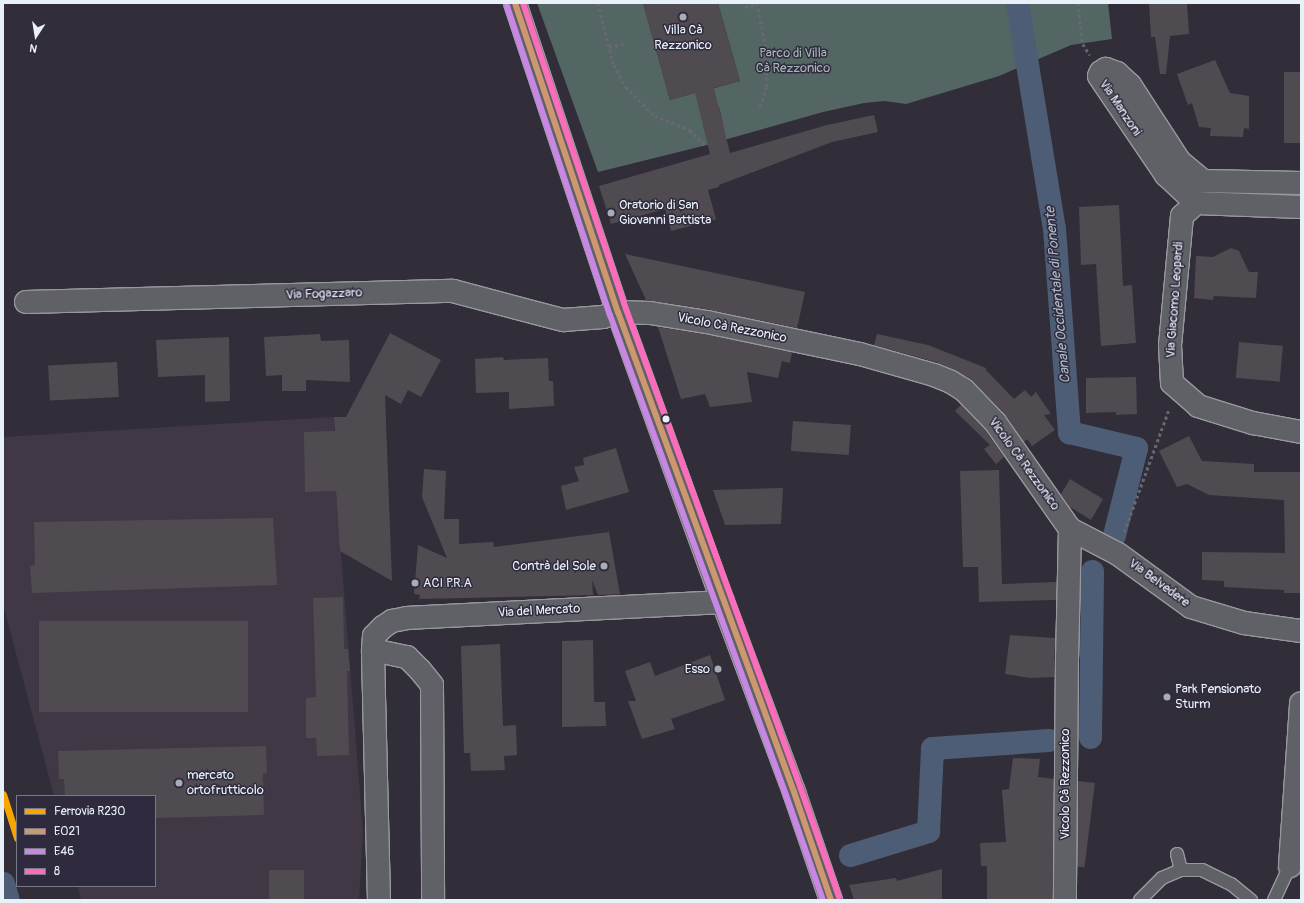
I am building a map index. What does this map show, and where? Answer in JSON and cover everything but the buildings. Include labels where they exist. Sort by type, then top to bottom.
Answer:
[{"type":"street","points":[[515,3],[618,312],[723,602],[794,792],[831,900]]},
{"type":"street","name":"Via Manzoni","points":[[1196,203],[1166,175],[1099,76],[1101,72],[1106,69],[1117,73],[1130,85],[1180,162],[1203,181]]},
{"type":"street","points":[[1301,183],[1203,181],[1196,203],[1301,207]]},
{"type":"street","name":"Via Giacomo Leopardi","points":[[1172,383],[1170,345],[1182,216],[1196,203]]},
{"type":"street","name":"Via Fogazzaro","points":[[26,302],[453,291],[563,320],[603,317],[618,312]]},
{"type":"street","name":"Vicolo Cà Rezzonico","points":[[618,312],[650,313],[715,323],[860,354],[934,374],[952,382],[964,390],[996,422],[1070,529],[1066,657],[1064,900]]},
{"type":"street","points":[[1172,383],[1198,406],[1253,423],[1301,432]]},
{"type":"street","name":"Via Belvedere","points":[[1070,529],[1118,554],[1191,607],[1244,624],[1301,631]]},
{"type":"street","name":"Via del Mercato","points":[[379,900],[373,650],[374,636],[383,627],[392,621],[406,618],[723,602]]},
{"type":"street","points":[[373,650],[407,657],[432,685],[433,900]]},
{"type":"street","points":[[1290,866],[1301,703]]},
{"type":"lane","points":[[1177,854],[1181,870]]},
{"type":"lane","points":[[1274,900],[1290,866]]},
{"type":"lane","points":[[1140,900],[1162,878],[1181,870],[1202,870],[1231,884],[1251,900]]},
{"type":"path","points":[[598,3],[614,65],[626,87],[655,116],[690,130],[706,146]]},
{"type":"path","points":[[1078,3],[1083,44],[1101,72]]},
{"type":"path","points":[[745,7],[757,4],[766,48],[767,87],[760,109]]},
{"type":"path","points":[[609,47],[626,43]]},
{"type":"path","points":[[1118,554],[1140,486],[1169,408],[1172,383]]},
{"type":"shaded area","points":[[334,417],[336,491],[363,832],[359,900],[81,900],[78,887],[156,887],[156,795],[54,795],[3,604],[3,437]]},
{"type":"green space","points":[[537,3],[643,3],[670,100],[698,92],[704,129],[711,144],[598,172]]},
{"type":"green space","name":"Parco di Villa Cà Rezzonico","points":[[718,3],[1108,3],[1112,39],[1071,45],[999,76],[906,104],[885,101],[864,103],[823,112],[724,140],[723,124],[719,107],[715,108],[711,89],[740,81]]},
{"type":"waterway","name":"Canale Occidentale di Ponente","points":[[1017,3],[1054,228],[1069,432],[1136,448],[1114,535]]},
{"type":"waterway","name":"Canale Occidentale di Ponente","points":[[1090,737],[1092,571]]},
{"type":"waterway","name":"Canale Occidentale di Ponente","points":[[850,855],[928,831],[932,748],[1049,740]]},
{"type":"waterway","points":[[3,883],[8,900]]},
{"type":"rail line","name":"R230","points":[[3,794],[16,835]]},
{"type":"transit line","name":"E021","points":[[515,3],[618,312],[794,792],[831,900]]},
{"type":"transit line","name":"8","points":[[523,3],[626,309],[839,897]]},
{"type":"transit line","name":"E46","points":[[507,6],[610,315],[823,900]]},
{"type":"place","name":"Villa Cà Rezzonico","points":[[683,17]]},
{"type":"place","name":"Oratorio di San Giovanni Battista","points":[[611,213]]},
{"type":"place","name":"Contrà del Sole","points":[[604,566]]},
{"type":"place","name":"ACI P.R.A","points":[[415,583]]},
{"type":"place","name":"Esso","points":[[718,669]]},
{"type":"place","name":"Park Pensionato Sturm","points":[[1167,697]]},
{"type":"place","name":"mercato ortofrutticolo","points":[[179,783]]}]
